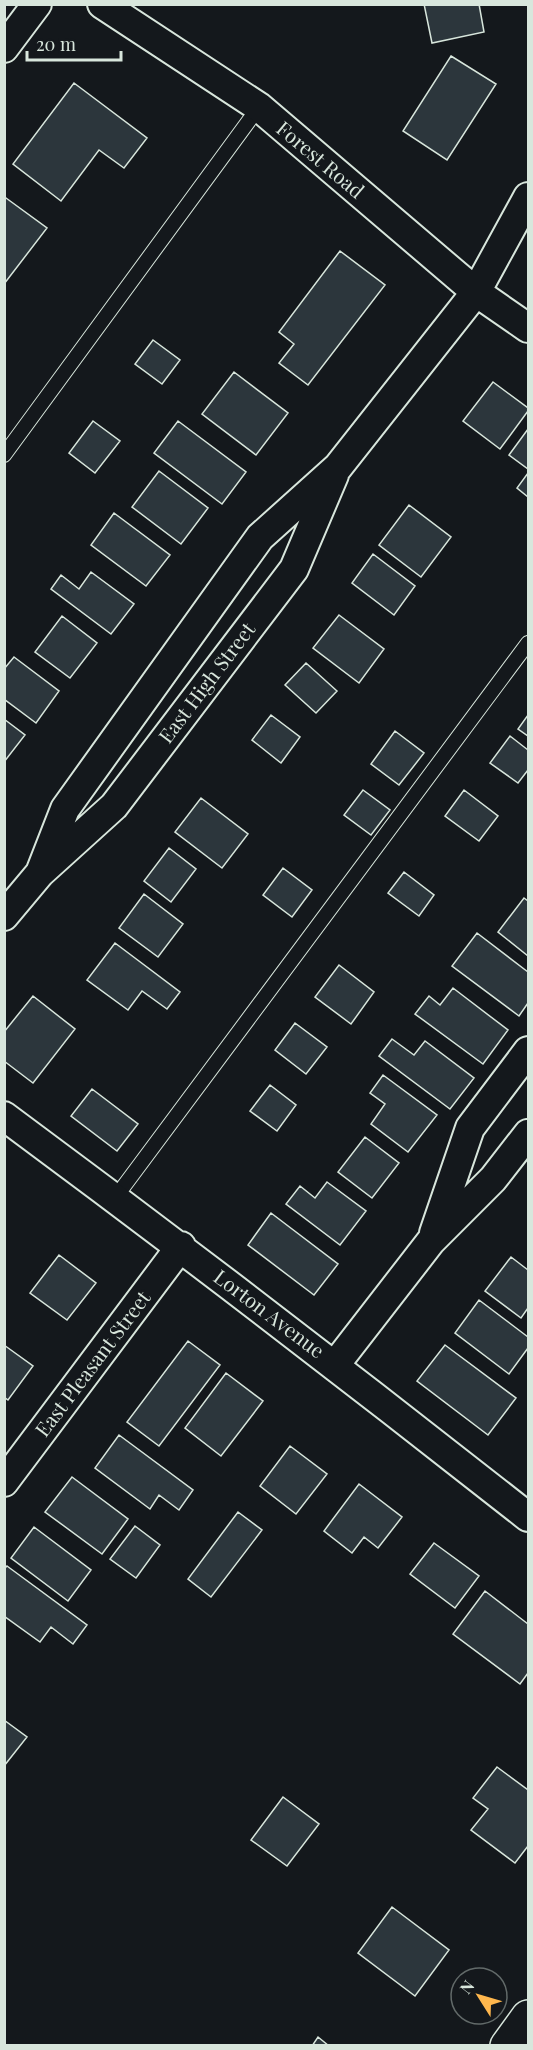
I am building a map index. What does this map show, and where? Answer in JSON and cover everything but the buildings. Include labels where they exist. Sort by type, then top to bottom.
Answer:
[{"type":"street","points":[[4,48],[37,4]]},
{"type":"street","name":"Forest Road","points":[[102,4],[259,107],[476,292],[528,328]]},
{"type":"street","name":"East High Street","points":[[40,873],[65,809],[260,537],[338,467],[476,292],[528,197]]},
{"type":"street","name":"East High Street","points":[[4,916],[40,873],[114,806],[294,569],[338,467]]},
{"type":"street","points":[[431,1241],[470,1128],[528,1051]]},
{"type":"street","name":"Lorton Avenue","points":[[4,1116],[181,1246],[528,1517]]},
{"type":"street","points":[[335,1365],[431,1241],[493,1179],[528,1134]]},
{"type":"street","name":"East Pleasant Street","points":[[4,1482],[181,1246]]},
{"type":"lane","points":[[4,455],[259,107]]},
{"type":"lane","points":[[115,1198],[528,643]]}]
